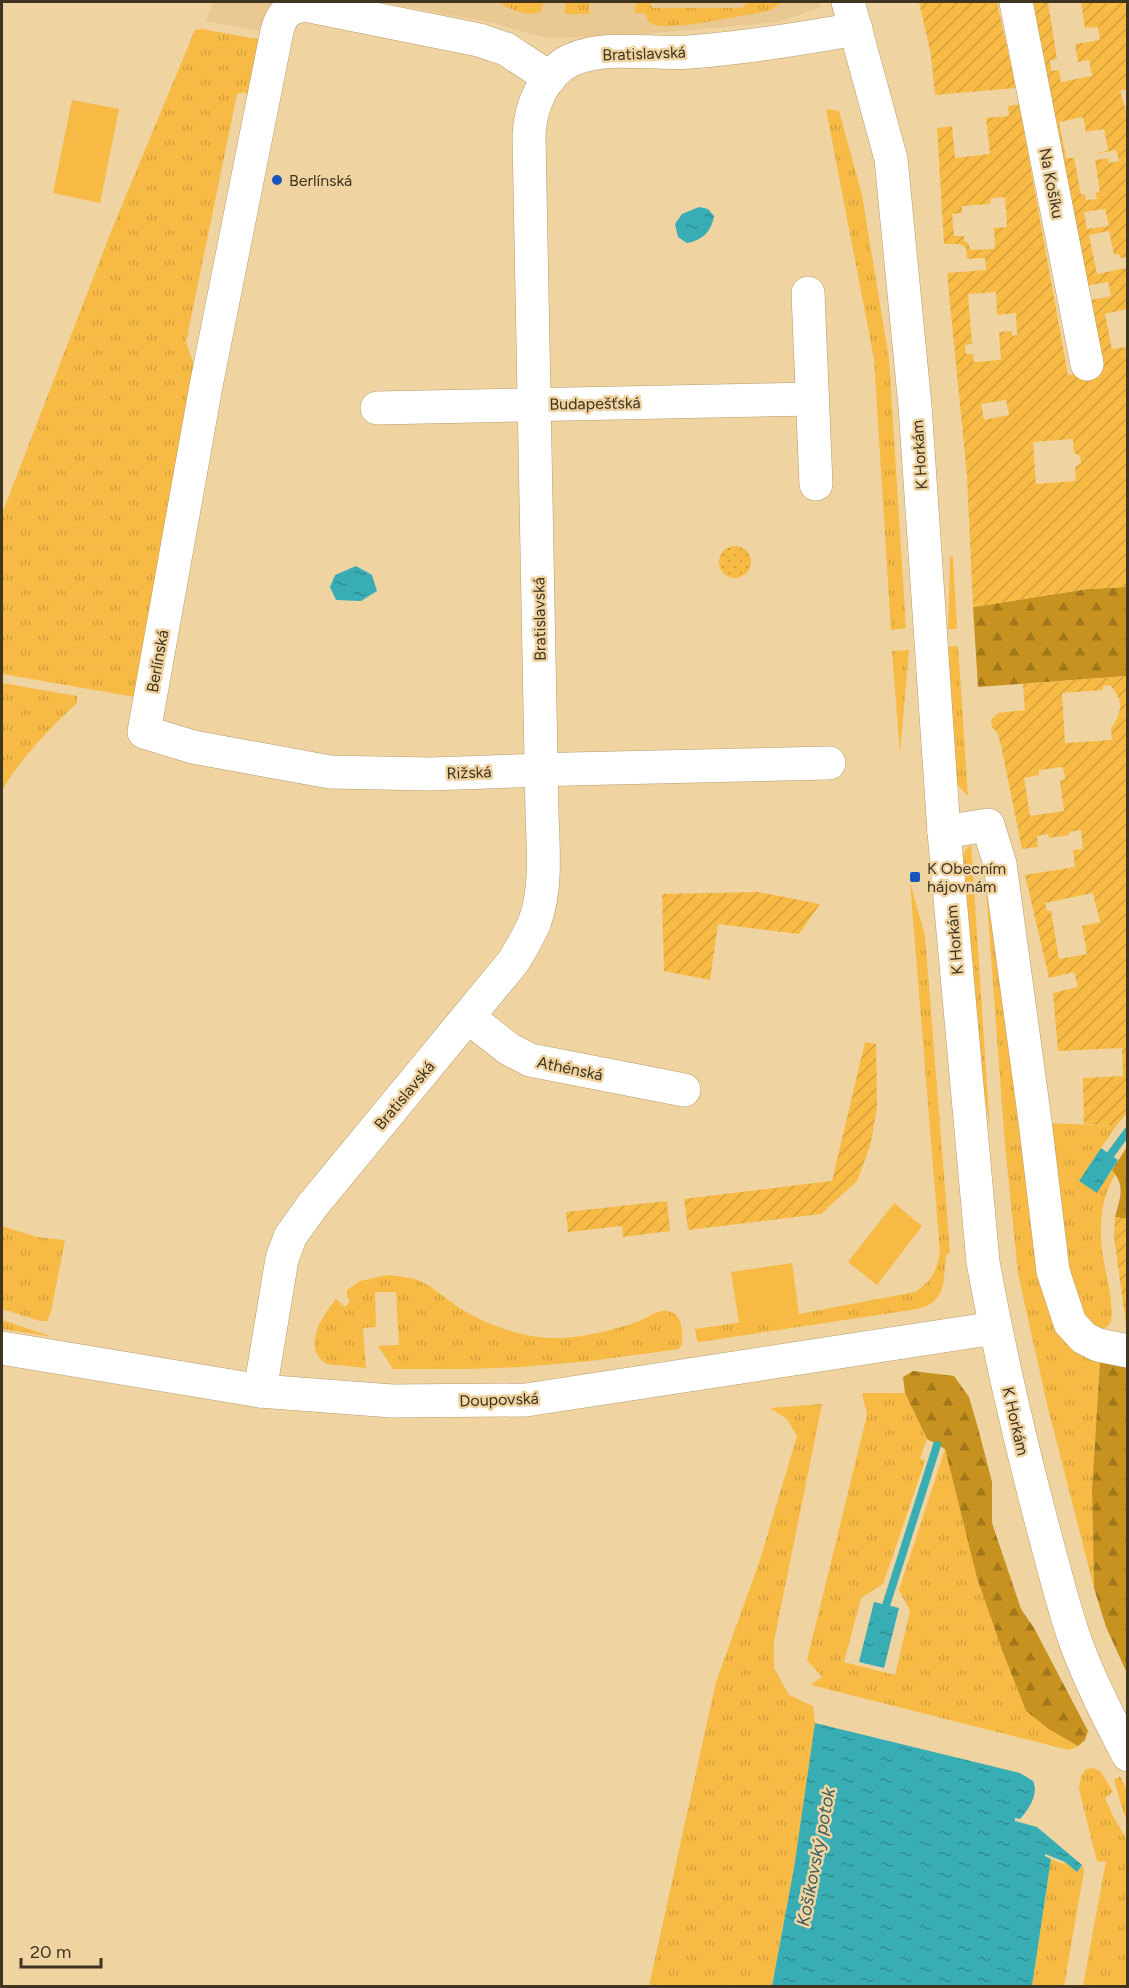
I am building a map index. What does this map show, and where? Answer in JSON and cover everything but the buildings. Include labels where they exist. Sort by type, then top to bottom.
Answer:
[{"type":"street","name":"Na Košíku","points":[[1016,2],[1087,364]]},
{"type":"street","name":"Berlínská","points":[[150,703],[209,374],[281,18],[291,8],[305,5],[479,40],[506,49],[550,78]]},
{"type":"street","name":"Bratislavská","points":[[260,1391],[282,1259],[291,1237],[312,1206],[513,962],[536,919],[543,872],[529,127],[536,100],[550,78],[569,61],[592,54],[688,52],[794,40],[852,15]]},
{"type":"street","name":"K Horkám","points":[[852,15],[891,159],[915,406],[944,832],[983,1262],[995,1328],[1020,1437],[1061,1597],[1090,1677],[1128,1755]]},
{"type":"street","points":[[808,293],[816,484]]},
{"type":"street","name":"Budapešťská","points":[[377,408],[813,399]]},
{"type":"street","name":"Rižská","points":[[150,703],[144,732],[193,747],[330,772],[430,774],[829,763]]},
{"type":"street","points":[[944,832],[988,825],[1000,864],[1053,1271],[1070,1323],[1084,1338],[1098,1345],[1128,1351]]},
{"type":"street","name":"Athénská","points":[[468,1017],[509,1049],[531,1060],[684,1090]]},
{"type":"street","name":"Doupovská","points":[[2,1348],[260,1391],[393,1401],[526,1400],[995,1328]]},
{"type":"shaded area","points":[[214,2],[279,2],[269,33],[205,21]]},
{"type":"shaded area","points":[[379,2],[820,2],[821,7],[778,22],[633,35],[547,38],[493,23]]},
{"type":"green space","points":[[496,2],[543,2],[541,11],[530,14]]},
{"type":"green space","points":[[565,2],[589,2],[589,14],[565,14]]},
{"type":"green space","points":[[636,2],[651,2],[652,8],[742,8],[748,2],[782,2],[769,11],[727,19],[661,26],[652,24],[645,13],[635,13]]},
{"type":"green space","points":[[919,2],[997,2],[1016,88],[935,95],[931,55]]},
{"type":"green space","points":[[1030,2],[1048,2],[1057,59],[1050,60],[1051,71],[1059,70],[1061,82],[1092,76],[1089,60],[1078,62],[1075,44],[1100,40],[1098,27],[1085,28],[1081,2],[1127,2],[1127,89],[1120,91],[1128,117],[1127,257],[1120,258],[1119,254],[1114,255],[1109,231],[1089,235],[1097,274],[1127,268],[1127,309],[1105,314],[1112,349],[1127,347],[1127,587],[1087,589],[973,607],[967,476],[947,273],[986,270],[985,258],[967,259],[966,248],[960,244],[944,244],[937,128],[952,126],[955,158],[990,154],[986,118],[1009,116],[1008,106],[1019,104],[1068,375],[1100,369],[1087,301],[1111,296],[1108,282],[1084,286]],"holes":[[[1083,117],[1086,132],[1104,129],[1108,150],[1095,154],[1116,150],[1119,161],[1109,163],[1108,158],[1095,160],[1100,192],[1096,193],[1097,199],[1086,200],[1085,194],[1081,195],[1074,158],[1066,158],[1059,122]],[[1005,197],[1007,227],[994,228],[995,249],[971,250],[967,242],[964,242],[964,236],[954,236],[952,214],[962,213],[962,206],[990,204],[991,198]],[[1105,209],[1109,226],[1087,229],[1084,212]],[[996,292],[997,315],[1016,313],[1017,335],[1012,336],[1012,331],[999,332],[1001,360],[974,362],[973,354],[966,354],[965,345],[972,344],[968,294]],[[1006,400],[1009,415],[984,420],[981,404]],[[1073,439],[1074,453],[1080,456],[1081,463],[1075,467],[1076,481],[1036,484],[1033,442]]]},
{"type":"green space","points":[[201,29],[258,39],[262,42],[249,101],[245,92],[237,94],[186,342],[199,380],[135,697],[2,674],[2,514],[112,229],[195,30]]},
{"type":"green space","points":[[72,100],[119,109],[100,203],[53,193]]},
{"type":"green space","points":[[826,109],[839,111],[862,195],[889,359],[906,628],[891,630],[874,359]]},
{"type":"green space","points":[[735,546],[747,550],[751,562],[747,574],[735,578],[723,574],[719,562],[723,550]]},
{"type":"green space","points":[[950,556],[953,557],[957,629],[948,629]]},
{"type":"green space","points":[[1127,587],[1127,676],[978,687],[973,607],[1087,589]]},
{"type":"green space","points":[[958,646],[968,796],[959,787],[955,776],[948,647]]},
{"type":"green space","points":[[909,650],[900,754],[892,651]]},
{"type":"green space","points":[[1127,676],[1128,1112],[1116,1126],[1084,1124],[1083,1078],[1123,1076],[1122,1048],[1058,1051],[1053,993],[1078,987],[1074,972],[1049,978],[1025,875],[1075,867],[1073,850],[1083,849],[1081,830],[1069,832],[1069,835],[1049,838],[1048,834],[1037,836],[1038,847],[1022,849],[1001,745],[997,732],[992,728],[991,720],[998,713],[1025,710],[1023,684]],"holes":[[[1110,685],[1120,705],[1119,714],[1111,727],[1112,740],[1065,743],[1062,693],[1103,690],[1103,686]],[[1063,767],[1065,779],[1060,780],[1064,811],[1030,816],[1024,778],[1039,775],[1039,770]],[[1093,893],[1100,922],[1082,926],[1087,954],[1059,959],[1051,911],[1047,911],[1045,903]]]},
{"type":"green space","points":[[2,683],[77,696],[77,703],[36,744],[2,790]]},
{"type":"green space","points":[[971,845],[990,1130],[979,1056],[962,857]]},
{"type":"green space","points":[[984,862],[1025,1149],[1100,1361],[1092,1490],[1094,1588],[1047,1404],[1018,1274],[1005,1145]]},
{"type":"green space","points":[[910,882],[925,936],[950,1252],[946,1256],[942,1290],[934,1301],[917,1309],[699,1342],[695,1329],[799,1314],[915,1292],[929,1280],[935,1270],[940,1252]]},
{"type":"green space","points":[[758,892],[820,904],[799,934],[718,924],[710,980],[664,971],[662,894]]},
{"type":"green space","points":[[865,1042],[876,1044],[877,1109],[870,1146],[857,1181],[821,1214],[688,1230],[684,1199],[832,1181]]},
{"type":"green space","points":[[1047,1123],[1116,1126],[1079,1181],[1097,1192],[1112,1170],[1115,1174],[1104,1202],[1101,1232],[1112,1318],[1110,1323],[1101,1330],[1087,1324],[1070,1292]]},
{"type":"green space","points":[[1127,1147],[1127,1219],[1115,1217],[1120,1198],[1120,1187],[1112,1170]]},
{"type":"green space","points":[[667,1201],[670,1231],[623,1237],[622,1226],[568,1232],[566,1212]]},
{"type":"green space","points":[[894,1203],[922,1226],[877,1285],[848,1262]]},
{"type":"green space","points":[[1115,1217],[1127,1219],[1127,1332],[1114,1236]]},
{"type":"green space","points":[[2,1226],[37,1237],[65,1240],[51,1312],[47,1321],[40,1321],[2,1309]]},
{"type":"green space","points":[[792,1263],[799,1314],[739,1323],[731,1272]]},
{"type":"green space","points":[[388,1275],[412,1278],[422,1282],[461,1309],[509,1331],[548,1338],[590,1335],[637,1322],[652,1314],[669,1311],[678,1317],[682,1328],[682,1344],[679,1349],[590,1361],[521,1367],[393,1369],[378,1346],[399,1345],[396,1292],[375,1292],[376,1327],[363,1328],[366,1368],[327,1364],[319,1358],[315,1350],[316,1332],[336,1299],[345,1307],[350,1301],[347,1297],[347,1290],[360,1281]]},
{"type":"green space","points":[[2,1320],[53,1337],[2,1329]]},
{"type":"green space","points":[[1100,1361],[1127,1367],[1127,1673],[1106,1627],[1094,1588],[1092,1490]]},
{"type":"green space","points":[[913,1371],[954,1376],[969,1397],[992,1482],[992,1523],[1021,1609],[1034,1628],[1088,1731],[1085,1740],[1078,1746],[1050,1730],[1026,1711],[977,1578],[945,1449],[927,1439],[905,1393],[903,1377]]},
{"type":"green space","points":[[862,1393],[905,1393],[927,1439],[920,1458],[925,1461],[883,1584],[861,1598],[844,1662],[895,1675],[910,1611],[899,1590],[945,1449],[977,1578],[1026,1711],[1050,1730],[1078,1746],[1069,1750],[811,1685],[822,1677],[807,1660],[867,1415]]},
{"type":"green space","points":[[822,1404],[774,1641],[774,1668],[789,1695],[813,1706],[815,1723],[795,1862],[772,1986],[649,1986],[716,1682],[759,1563],[797,1436],[787,1419],[770,1408]]},
{"type":"green space","points":[[1094,1768],[1101,1772],[1113,1792],[1105,1798],[1127,1840],[1127,1986],[1083,1986],[1106,1861],[1098,1862],[1096,1858],[1079,1789],[1081,1776],[1086,1769]]},
{"type":"green space","points":[[1120,1776],[1127,1790],[1127,1820],[1114,1780]]},
{"type":"green space","points":[[1051,1859],[1063,1864],[1065,1862],[1077,1872],[1082,1865],[1084,1871],[1064,1986],[1032,1986]]},
{"type":"water","points":[[699,207],[708,209],[714,216],[713,222],[708,231],[698,240],[687,243],[678,237],[675,224],[682,214]]},
{"type":"water","points":[[356,566],[372,575],[377,591],[361,601],[336,600],[330,587],[335,575]]},
{"type":"water","points":[[1101,1148],[1118,1160],[1097,1193],[1079,1181]]},
{"type":"water","points":[[874,1602],[899,1608],[884,1668],[859,1662]]},
{"type":"water","points":[[815,1723],[1020,1773],[1033,1781],[1035,1791],[1032,1801],[1027,1811],[1020,1819],[1015,1818],[1015,1821],[1037,1827],[1082,1865],[1077,1872],[1065,1862],[1045,1854],[1051,1859],[1032,1986],[772,1986],[794,1868]]},
{"type":"waterway","name":"Košíkovský potok","points":[[1105,1162],[1128,1131]]},
{"type":"waterway","name":"Košíkovský potok","points":[[883,1615],[937,1445]]},
{"type":"place","name":"Berlínská","points":[[277,180]]},
{"type":"place","name":"K Obecním hájovnám","points":[[915,877]]}]
